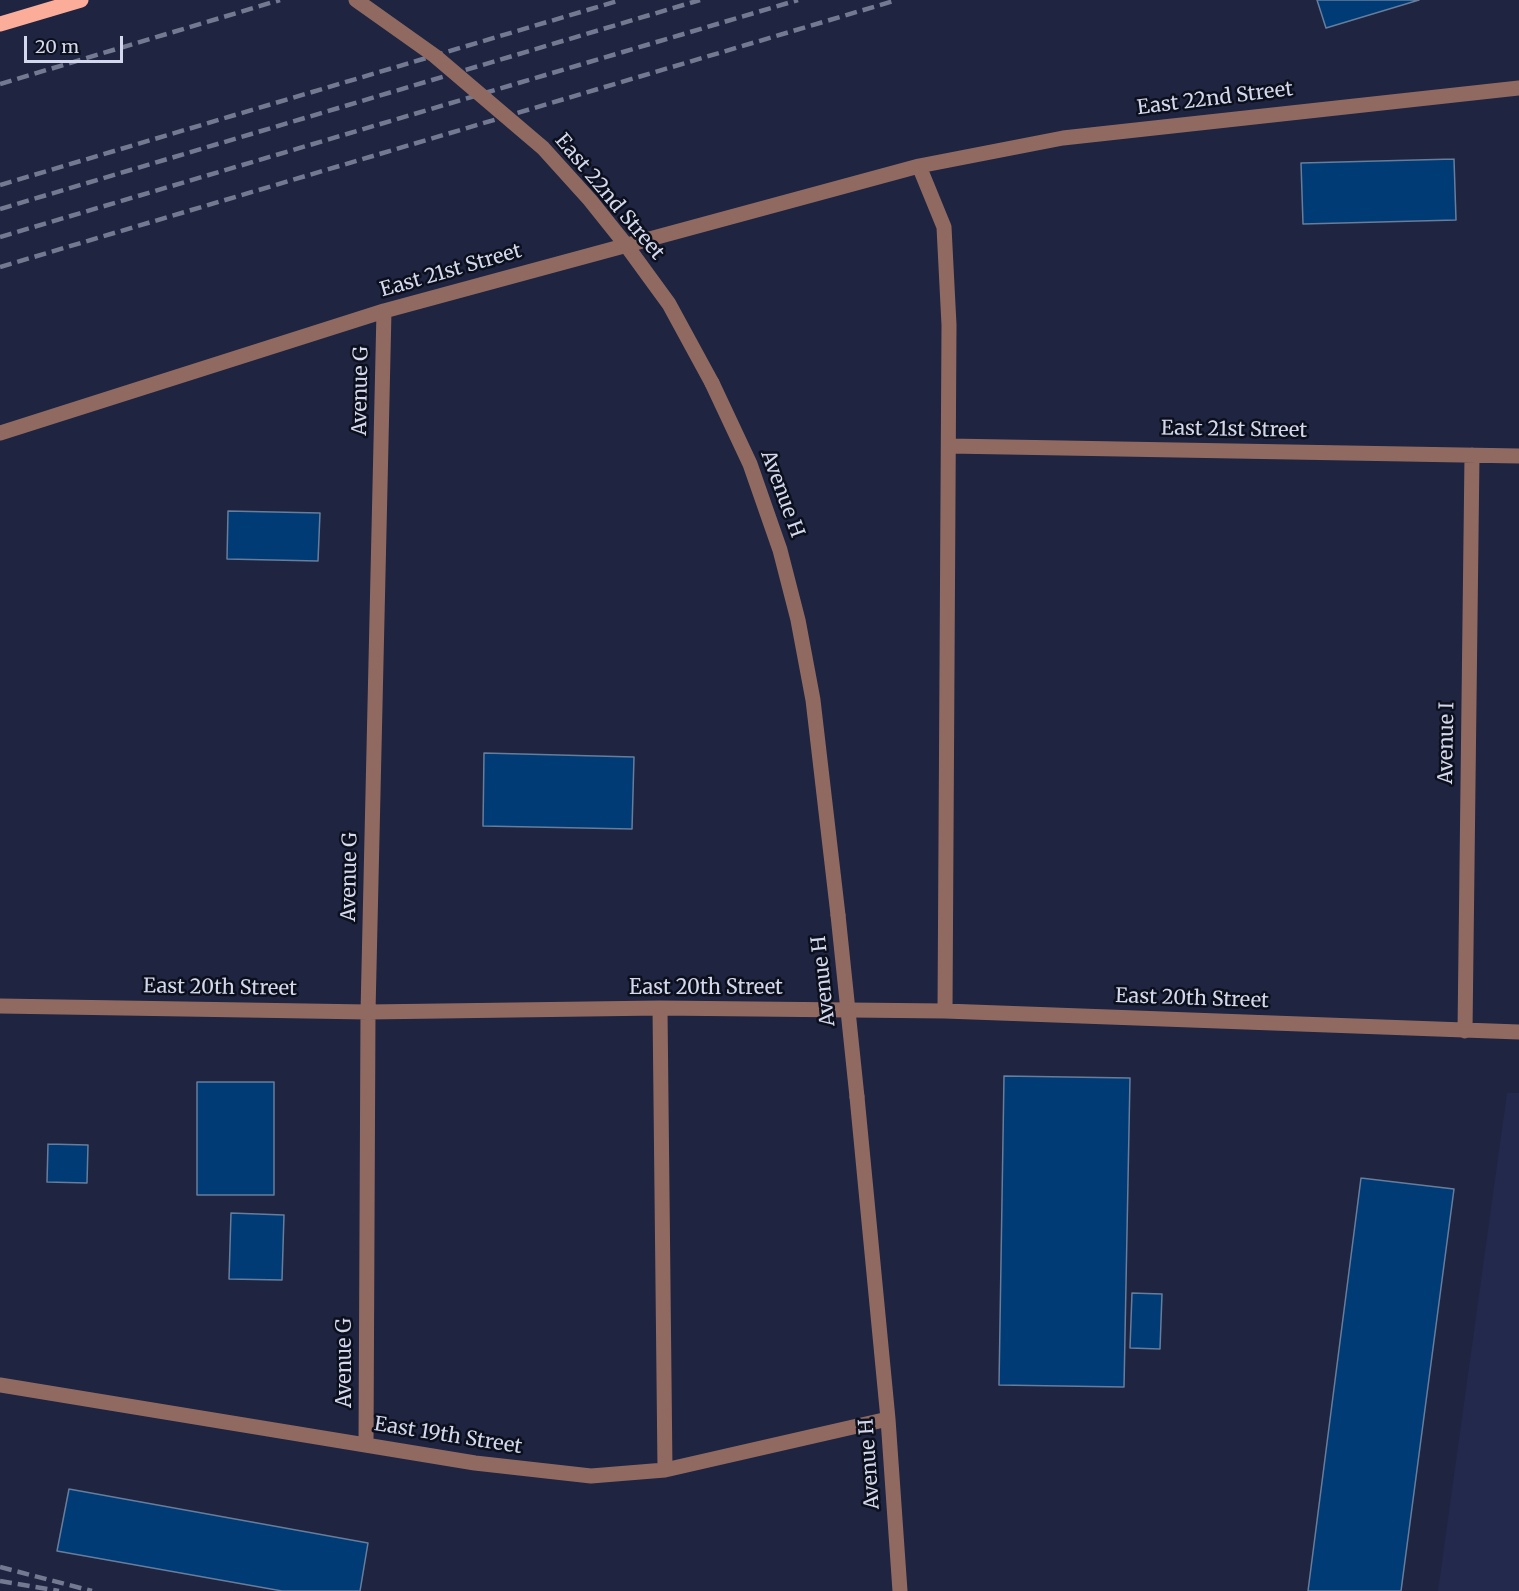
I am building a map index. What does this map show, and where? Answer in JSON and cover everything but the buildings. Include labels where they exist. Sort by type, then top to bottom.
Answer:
[{"type":"main road","points":[[0,24],[81,0]]},
{"type":"street","name":"East 22nd Street","points":[[356,0],[435,56],[543,148],[626,245],[669,304],[712,383]]},
{"type":"street","name":"East 22nd Street","points":[[919,166],[1063,138],[1519,88]]},
{"type":"street","name":"East 21st Street","points":[[0,433],[384,311],[919,166]]},
{"type":"street","points":[[919,166],[944,227],[949,325],[945,1011]]},
{"type":"street","name":"Avenue G","points":[[366,1444],[368,1012],[384,311]]},
{"type":"street","name":"Avenue H","points":[[712,383],[750,464],[780,550],[798,620],[813,700],[857,1097],[888,1419],[900,1591]]},
{"type":"street","name":"East 21st Street","points":[[949,446],[1519,456]]},
{"type":"street","name":"Avenue I","points":[[1465,1031],[1472,455]]},
{"type":"street","name":"East 20th Street","points":[[0,1006],[368,1012],[660,1008],[945,1011],[1519,1032]]},
{"type":"street","points":[[660,1008],[665,1470]]},
{"type":"street","name":"East 19th Street","points":[[0,1385],[475,1463],[591,1476],[665,1470],[888,1419]]},
{"type":"shaded area","points":[[1507,1093],[1519,1093],[1519,1591],[1438,1591]]},
{"type":"railway","points":[[0,84],[280,0]]},
{"type":"railway","points":[[0,185],[621,0]]},
{"type":"railway","points":[[0,209],[700,0]]},
{"type":"railway","points":[[0,237],[798,0]]},
{"type":"railway","points":[[0,267],[897,0]]},
{"type":"railway","points":[[0,1567],[92,1591]]},
{"type":"railway","points":[[0,1581],[59,1591]]}]
